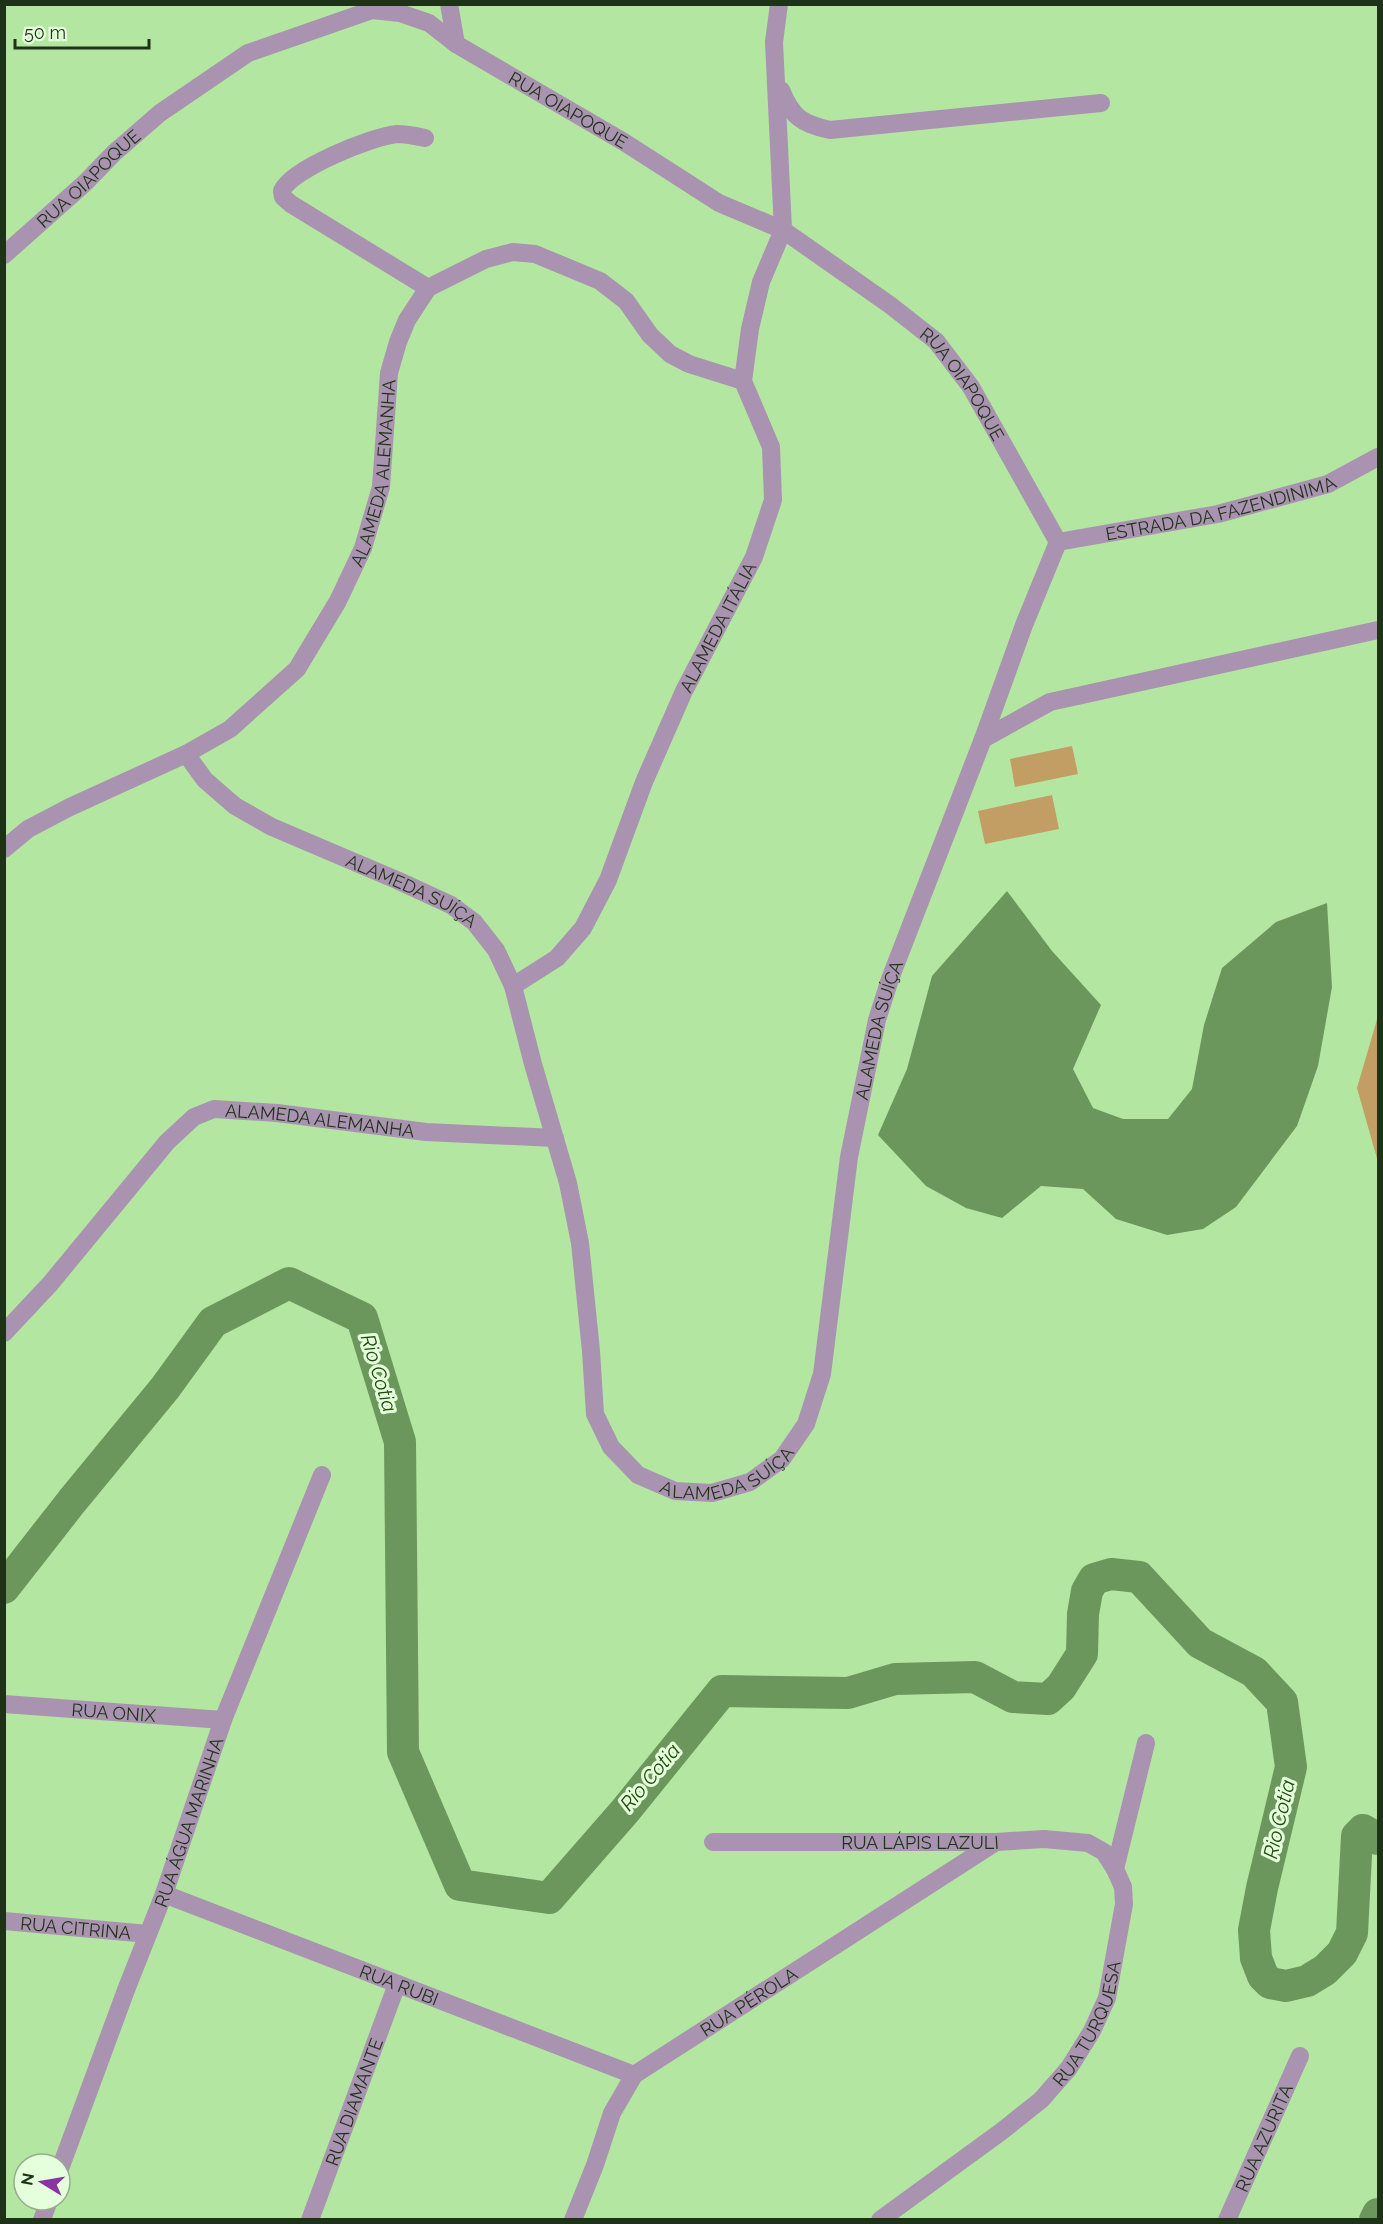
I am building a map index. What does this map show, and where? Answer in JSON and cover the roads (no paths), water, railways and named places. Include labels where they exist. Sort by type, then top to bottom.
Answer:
[{"type":"street","points":[[449,4],[456,44]]},
{"type":"street","points":[[425,138],[399,134],[357,144],[290,179],[282,191],[283,197],[428,288],[486,259],[513,252],[535,254],[561,263],[600,281],[626,301],[650,335],[670,354],[689,364],[743,381],[750,329],[761,282],[783,230],[774,42],[779,4]]},
{"type":"street","name":"RUA OIAPOQUE","points":[[4,255],[160,113],[248,53],[343,11],[372,10],[400,13],[429,23],[456,44],[614,136],[719,203],[783,230],[890,305],[936,341],[971,387],[1058,542]]},
{"type":"street","points":[[777,80],[795,115],[809,125],[830,130],[1101,104]]},
{"type":"street","name":"ALAMEDA ALEMANHA","points":[[4,849],[28,829],[70,807],[186,754],[230,729],[297,669],[338,601],[363,548],[381,487],[389,373],[407,320],[428,288]]},
{"type":"street","name":"ALAMEDA ITÁLIA","points":[[513,987],[557,958],[583,928],[608,880],[644,782],[684,691],[754,557],[773,500],[771,447],[743,381]]},
{"type":"street","name":"ESTRADA DA FAZENDINIMA","points":[[1058,542],[1229,511],[1328,484],[1378,457]]},
{"type":"street","name":"ALAMEDA SUÍÇA","points":[[186,754],[205,780],[227,799],[272,827],[451,905],[474,922],[496,950],[513,987],[568,1183],[580,1243],[595,1414],[611,1447],[638,1475],[675,1491],[712,1493],[750,1482],[782,1460],[806,1424],[822,1374],[849,1157],[877,1020],[890,979],[983,740],[1024,625],[1058,542]]},
{"type":"street","points":[[983,740],[1050,702],[1378,630]]},
{"type":"street","name":"ALAMEDA ALEMANHA","points":[[4,1333],[50,1284],[167,1142],[194,1117],[214,1109],[277,1113],[426,1132],[555,1138]]},
{"type":"street","name":"RUA ÁGUA MARINHA","points":[[66,2152],[164,1894],[223,1720],[322,1475]]},
{"type":"street","name":"RUA ONIX","points":[[4,1704],[223,1720]]},
{"type":"street","points":[[1115,1869],[1146,1743]]},
{"type":"street","name":"RUA LÁPIS LAZULI","points":[[713,1842],[996,1842],[1044,1839],[1088,1843],[1104,1852],[1115,1869]]},
{"type":"street","name":"RUA PÉROLA","points":[[573,2220],[595,2165],[612,2113],[634,2075],[996,1842]]},
{"type":"street","name":"RUA TURQUESA","points":[[880,2220],[1041,2100],[1069,2068],[1092,2031],[1107,1998],[1124,1904],[1123,1887],[1115,1869]]},
{"type":"street","name":"RUA RUBI","points":[[164,1894],[634,2075]]},
{"type":"street","name":"RUA CITRINA","points":[[4,1922],[148,1934]]},
{"type":"street","name":"RUA DIAMANTE","points":[[310,2220],[397,1984]]},
{"type":"street","name":"RUA AZURITA","points":[[1227,2220],[1300,2056]]},
{"type":"waterway","name":"Rio Cotia","points":[[4,1588],[165,1388],[213,1322],[289,1283],[362,1318],[400,1442],[403,1752],[460,1885],[549,1898],[625,1811],[722,1691],[848,1693],[895,1679],[975,1677],[1013,1697],[1048,1699],[1061,1687],[1082,1654],[1083,1614],[1087,1591],[1094,1579],[1111,1574],[1139,1577],[1200,1643],[1254,1672],[1282,1702],[1291,1767],[1254,1930],[1256,1958],[1263,1976],[1270,1983],[1286,1986],[1307,1981],[1325,1970],[1342,1953],[1352,1933],[1357,1836],[1363,1830],[1378,1839]]},
{"type":"waterway","name":"Rio Cotia","points":[[1375,2220],[1378,2214]]}]
